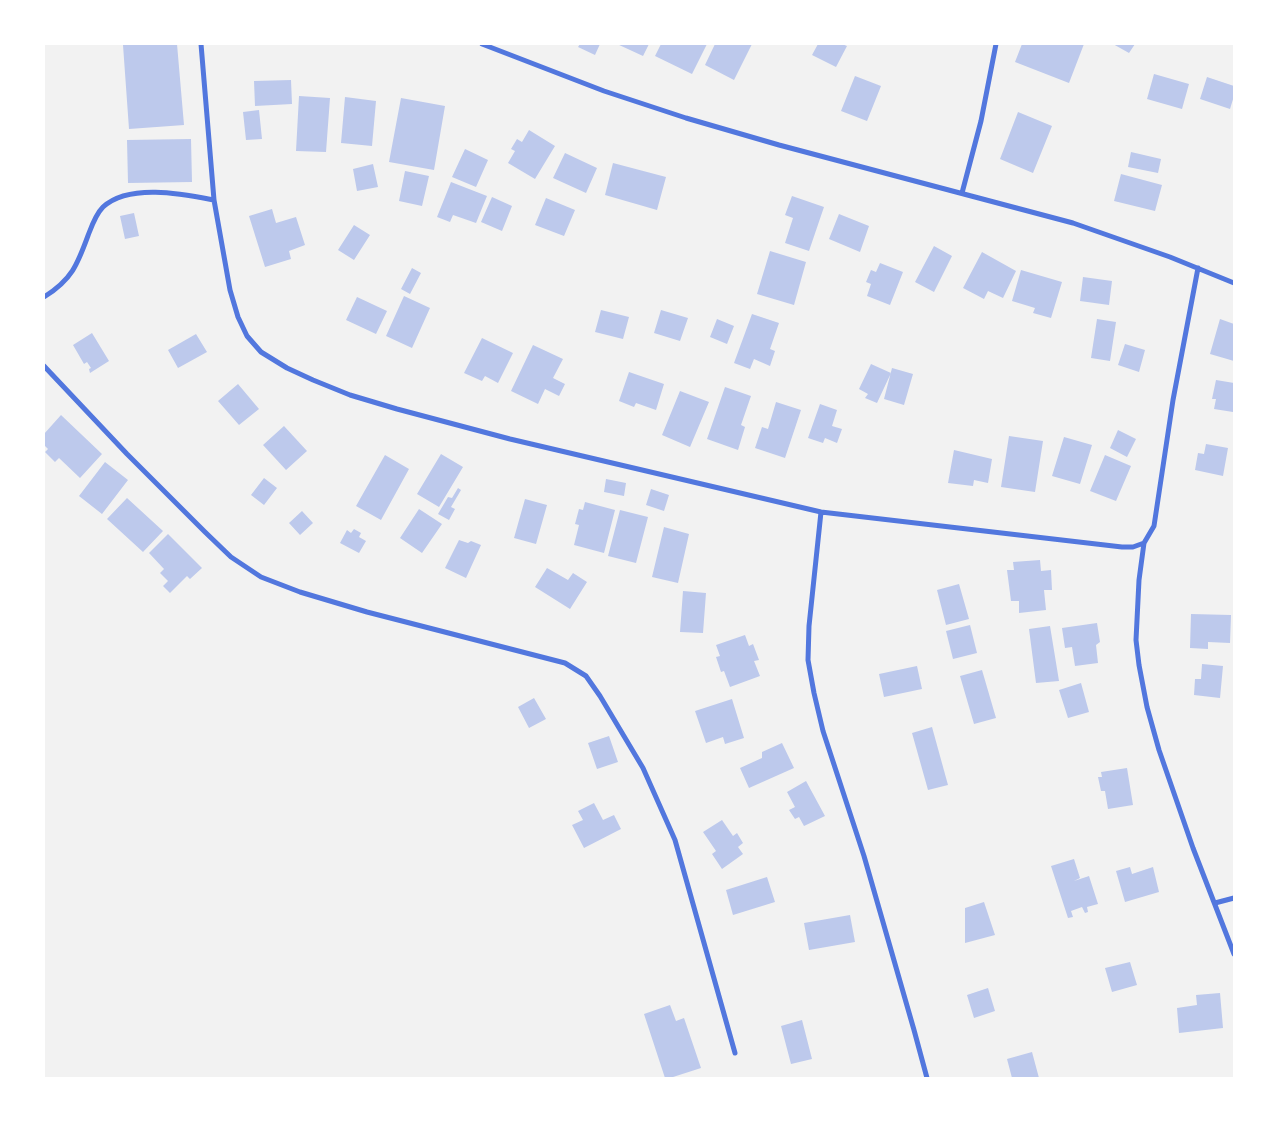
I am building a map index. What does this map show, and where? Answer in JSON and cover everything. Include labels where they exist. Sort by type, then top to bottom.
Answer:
[{"type":"street","points":[[200,44],[214,200],[230,290],[238,317],[247,336],[262,352],[287,368],[350,395],[397,409],[510,439],[821,512],[1122,547],[1133,547],[1144,543]]},
{"type":"street","points":[[482,44],[604,91],[686,118],[778,145],[1073,223],[1170,256],[1234,283]]},
{"type":"street","points":[[962,193],[981,121],[996,44]]},
{"type":"street","points":[[44,296],[58,287],[76,267],[98,214],[109,203],[138,193],[162,192],[214,200]]},
{"type":"street","points":[[1198,268],[1173,400],[1154,526],[1144,543],[1139,580],[1136,640],[1147,708],[1159,750],[1234,954]]},
{"type":"street","points":[[44,366],[127,454],[205,532],[231,557],[261,577],[300,592],[367,612],[565,664],[586,676],[643,768],[675,840],[735,1053]]},
{"type":"street","points":[[821,512],[809,626],[808,660],[814,693],[823,731],[864,856],[927,1078]]},
{"type":"street","points":[[1215,903],[1234,898]]},
{"type":"building","points":[[177,44],[184,125],[129,129],[123,45]]},
{"type":"building","points":[[580,44],[600,44],[595,55],[578,47]]},
{"type":"building","points":[[617,44],[649,44],[643,56]]},
{"type":"building","points":[[661,44],[707,44],[692,74],[655,56]]},
{"type":"building","points":[[715,44],[752,44],[734,80],[705,65]]},
{"type":"building","points":[[818,44],[842,44],[847,46],[836,67],[812,55]]},
{"type":"building","points":[[1022,44],[1084,44],[1069,83],[1015,62]]},
{"type":"building","points":[[1113,44],[1135,44],[1129,53]]},
{"type":"building","points":[[1154,74],[1189,84],[1182,109],[1147,99]]},
{"type":"building","points":[[855,76],[881,86],[867,121],[841,111]]},
{"type":"building","points":[[1207,77],[1234,86],[1234,96],[1230,109],[1200,99]]},
{"type":"building","points":[[291,80],[292,104],[255,106],[254,81]]},
{"type":"building","points":[[299,96],[330,98],[326,152],[296,151]]},
{"type":"building","points":[[345,97],[376,101],[372,146],[341,143]]},
{"type":"building","points":[[401,98],[445,106],[434,170],[389,162]]},
{"type":"building","points":[[259,110],[262,139],[246,140],[243,112]]},
{"type":"building","points":[[1018,112],[1052,126],[1033,173],[1000,159]]},
{"type":"building","points":[[529,130],[555,146],[535,179],[508,163],[515,151],[511,149],[517,139],[522,142]]},
{"type":"building","points":[[191,139],[192,182],[128,183],[127,140]]},
{"type":"building","points":[[465,149],[488,160],[476,187],[452,177]]},
{"type":"building","points":[[1131,152],[1161,159],[1158,173],[1128,167]]},
{"type":"building","points":[[565,153],[597,168],[586,193],[553,178]]},
{"type":"building","points":[[613,163],[666,177],[657,210],[605,195]]},
{"type":"building","points":[[373,164],[378,187],[357,191],[353,169]]},
{"type":"building","points":[[405,171],[429,176],[422,206],[399,201]]},
{"type":"building","points":[[1121,174],[1162,185],[1155,211],[1114,201]]},
{"type":"building","points":[[451,182],[487,196],[476,223],[453,215],[450,222],[437,217]]},
{"type":"building","points":[[792,196],[824,207],[809,251],[785,243],[793,218],[785,215]]},
{"type":"building","points":[[492,197],[512,206],[502,231],[481,222]]},
{"type":"building","points":[[546,198],[575,210],[564,236],[535,225]]},
{"type":"building","points":[[272,209],[276,223],[296,217],[305,245],[289,251],[291,259],[265,267],[249,216]]},
{"type":"building","points":[[134,213],[139,236],[125,239],[120,216]]},
{"type":"building","points":[[839,214],[869,226],[860,252],[829,239]]},
{"type":"building","points":[[354,225],[370,235],[354,260],[338,250]]},
{"type":"building","points":[[934,246],[952,256],[934,292],[915,282]]},
{"type":"building","points":[[770,251],[806,262],[794,305],[757,294]]},
{"type":"building","points":[[982,252],[1016,271],[1003,298],[988,291],[984,299],[963,288]]},
{"type":"building","points":[[880,263],[903,272],[890,305],[867,296],[871,284],[866,282],[871,270],[876,272]]},
{"type":"building","points":[[412,268],[421,273],[410,294],[401,289]]},
{"type":"building","points":[[1021,270],[1062,282],[1051,318],[1033,313],[1035,308],[1012,301]]},
{"type":"building","points":[[1083,277],[1112,281],[1109,305],[1080,301]]},
{"type":"building","points":[[404,296],[430,308],[412,348],[386,336]]},
{"type":"building","points":[[357,297],[387,311],[376,334],[346,320]]},
{"type":"building","points":[[601,310],[629,317],[623,339],[595,332]]},
{"type":"building","points":[[661,310],[688,318],[680,341],[654,333]]},
{"type":"building","points":[[752,314],[779,323],[770,349],[775,351],[770,366],[754,359],[750,369],[734,363]]},
{"type":"building","points":[[717,319],[734,326],[727,344],[710,337]]},
{"type":"building","points":[[1097,319],[1116,322],[1110,361],[1091,358]]},
{"type":"building","points":[[1220,319],[1234,324],[1234,361],[1210,354]]},
{"type":"building","points":[[92,333],[109,361],[90,373],[89,369],[91,368],[87,362],[84,364],[73,345]]},
{"type":"building","points":[[196,334],[207,352],[178,368],[168,350]]},
{"type":"building","points":[[482,338],[513,353],[498,383],[485,376],[482,381],[464,373]]},
{"type":"building","points":[[1125,344],[1145,350],[1139,372],[1118,365]]},
{"type":"building","points":[[533,345],[563,359],[553,378],[565,384],[559,396],[545,389],[538,404],[511,391]]},
{"type":"building","points":[[871,364],[891,373],[877,403],[865,398],[868,394],[859,389]]},
{"type":"building","points":[[892,368],[913,374],[904,405],[884,399]]},
{"type":"building","points":[[629,372],[664,384],[656,410],[636,403],[634,407],[619,401]]},
{"type":"building","points":[[1216,380],[1234,383],[1233,412],[1214,409],[1216,399],[1212,399]]},
{"type":"building","points":[[238,384],[259,409],[239,425],[218,401]]},
{"type":"building","points":[[725,387],[751,396],[741,425],[745,427],[738,450],[707,439]]},
{"type":"building","points":[[680,391],[709,402],[690,447],[662,435]]},
{"type":"building","points":[[776,402],[801,410],[785,458],[755,448],[762,427],[768,429]]},
{"type":"building","points":[[820,404],[837,410],[832,426],[842,429],[837,443],[825,438],[823,443],[808,438]]},
{"type":"building","points":[[61,415],[102,454],[80,478],[59,458],[55,462],[45,452],[48,449],[44,445],[44,434]]},
{"type":"building","points":[[284,426],[307,451],[286,470],[263,445]]},
{"type":"building","points":[[1118,430],[1136,439],[1127,457],[1110,448]]},
{"type":"building","points":[[1009,436],[1043,441],[1035,492],[1001,487]]},
{"type":"building","points":[[1064,437],[1092,445],[1080,484],[1052,476]]},
{"type":"building","points":[[1206,444],[1228,448],[1223,476],[1195,470],[1198,453],[1204,454]]},
{"type":"building","points":[[954,450],[992,459],[988,483],[974,480],[973,486],[948,483]]},
{"type":"building","points":[[441,454],[463,467],[439,507],[417,494]]},
{"type":"building","points":[[385,455],[409,469],[381,520],[356,506]]},
{"type":"building","points":[[1105,455],[1131,466],[1116,501],[1090,491]]},
{"type":"building","points":[[105,462],[128,480],[102,514],[79,496]]},
{"type":"building","points":[[264,478],[277,488],[264,505],[251,495]]},
{"type":"building","points":[[606,479],[626,483],[624,496],[604,492]]},
{"type":"building","points":[[458,488],[461,490],[451,507],[455,509],[449,520],[438,514],[448,497],[452,498]]},
{"type":"building","points":[[651,489],[669,495],[664,511],[646,505]]},
{"type":"building","points":[[127,498],[163,531],[143,552],[107,519]]},
{"type":"building","points":[[525,499],[547,505],[536,544],[514,538]]},
{"type":"building","points":[[585,502],[615,510],[604,553],[574,545],[579,525],[575,524],[579,509],[583,510]]},
{"type":"building","points":[[419,509],[442,524],[422,553],[400,538]]},
{"type":"building","points":[[620,510],[648,517],[636,563],[608,556]]},
{"type":"building","points":[[302,511],[313,523],[300,535],[289,523]]},
{"type":"building","points":[[664,527],[689,534],[678,583],[652,577]]},
{"type":"building","points":[[354,529],[361,533],[359,537],[366,541],[359,553],[340,543],[347,530],[351,533]]},
{"type":"building","points":[[168,534],[202,568],[190,579],[187,576],[170,593],[163,586],[168,581],[160,573],[164,569],[149,553]]},
{"type":"building","points":[[459,540],[468,543],[471,541],[481,545],[466,578],[445,568]]},
{"type":"building","points":[[1040,560],[1041,571],[1051,570],[1052,590],[1044,590],[1046,610],[1019,613],[1019,601],[1011,601],[1007,570],[1014,570],[1013,562]]},
{"type":"building","points":[[547,568],[568,580],[573,573],[587,582],[570,609],[535,587]]},
{"type":"building","points":[[959,584],[969,619],[946,625],[937,590]]},
{"type":"building","points":[[683,591],[706,593],[703,633],[680,632]]},
{"type":"building","points":[[1191,614],[1231,615],[1230,643],[1208,642],[1208,649],[1190,648]]},
{"type":"building","points":[[1097,623],[1100,642],[1096,645],[1098,663],[1075,666],[1072,647],[1065,648],[1062,628]]},
{"type":"building","points":[[970,625],[977,653],[953,659],[946,631]]},
{"type":"building","points":[[1050,626],[1059,681],[1036,683],[1029,629]]},
{"type":"building","points":[[745,635],[749,646],[753,644],[759,660],[754,661],[760,676],[730,687],[724,671],[721,672],[716,657],[720,656],[716,645]]},
{"type":"building","points":[[1202,664],[1223,666],[1220,698],[1194,695],[1195,679],[1201,679]]},
{"type":"building","points":[[917,666],[922,689],[884,697],[879,674]]},
{"type":"building","points":[[982,670],[996,718],[974,724],[960,676]]},
{"type":"building","points":[[1081,683],[1089,712],[1068,718],[1059,690]]},
{"type":"building","points":[[534,698],[546,719],[529,728],[518,707]]},
{"type":"building","points":[[732,699],[744,738],[725,744],[723,737],[706,743],[695,711]]},
{"type":"building","points":[[932,727],[948,785],[928,790],[912,733]]},
{"type":"building","points":[[609,736],[618,762],[597,769],[588,743]]},
{"type":"building","points":[[782,743],[794,768],[749,788],[740,768],[762,758],[762,752]]},
{"type":"building","points":[[1127,768],[1133,805],[1108,809],[1105,791],[1101,791],[1098,777],[1102,777],[1101,772]]},
{"type":"building","points":[[806,781],[825,816],[804,826],[799,817],[795,819],[789,810],[795,807],[787,792]]},
{"type":"building","points":[[594,803],[603,820],[614,815],[621,829],[584,848],[572,825],[583,820],[578,811]]},
{"type":"building","points":[[722,820],[733,836],[737,833],[743,843],[738,847],[743,854],[722,869],[712,854],[716,851],[703,832]]},
{"type":"building","points":[[1074,859],[1080,878],[1074,881],[1089,876],[1098,904],[1087,907],[1088,912],[1085,913],[1082,907],[1071,911],[1073,917],[1068,918],[1051,866]]},
{"type":"building","points":[[1130,867],[1132,874],[1153,867],[1159,892],[1125,902],[1116,871]]},
{"type":"building","points":[[767,877],[775,902],[733,915],[726,890]]},
{"type":"building","points":[[984,902],[995,935],[965,943],[965,908]]},
{"type":"building","points":[[850,915],[855,942],[809,950],[804,923]]},
{"type":"building","points":[[1130,962],[1137,985],[1112,992],[1105,968]]},
{"type":"building","points":[[988,988],[995,1011],[974,1018],[967,995]]},
{"type":"building","points":[[1220,993],[1223,1028],[1179,1033],[1177,1008],[1197,1005],[1196,995]]},
{"type":"building","points":[[670,1005],[676,1021],[684,1018],[701,1068],[665,1078],[644,1014]]},
{"type":"building","points":[[802,1020],[812,1059],[791,1064],[781,1026]]},
{"type":"building","points":[[1032,1052],[1039,1078],[1012,1078],[1007,1059]]}]
